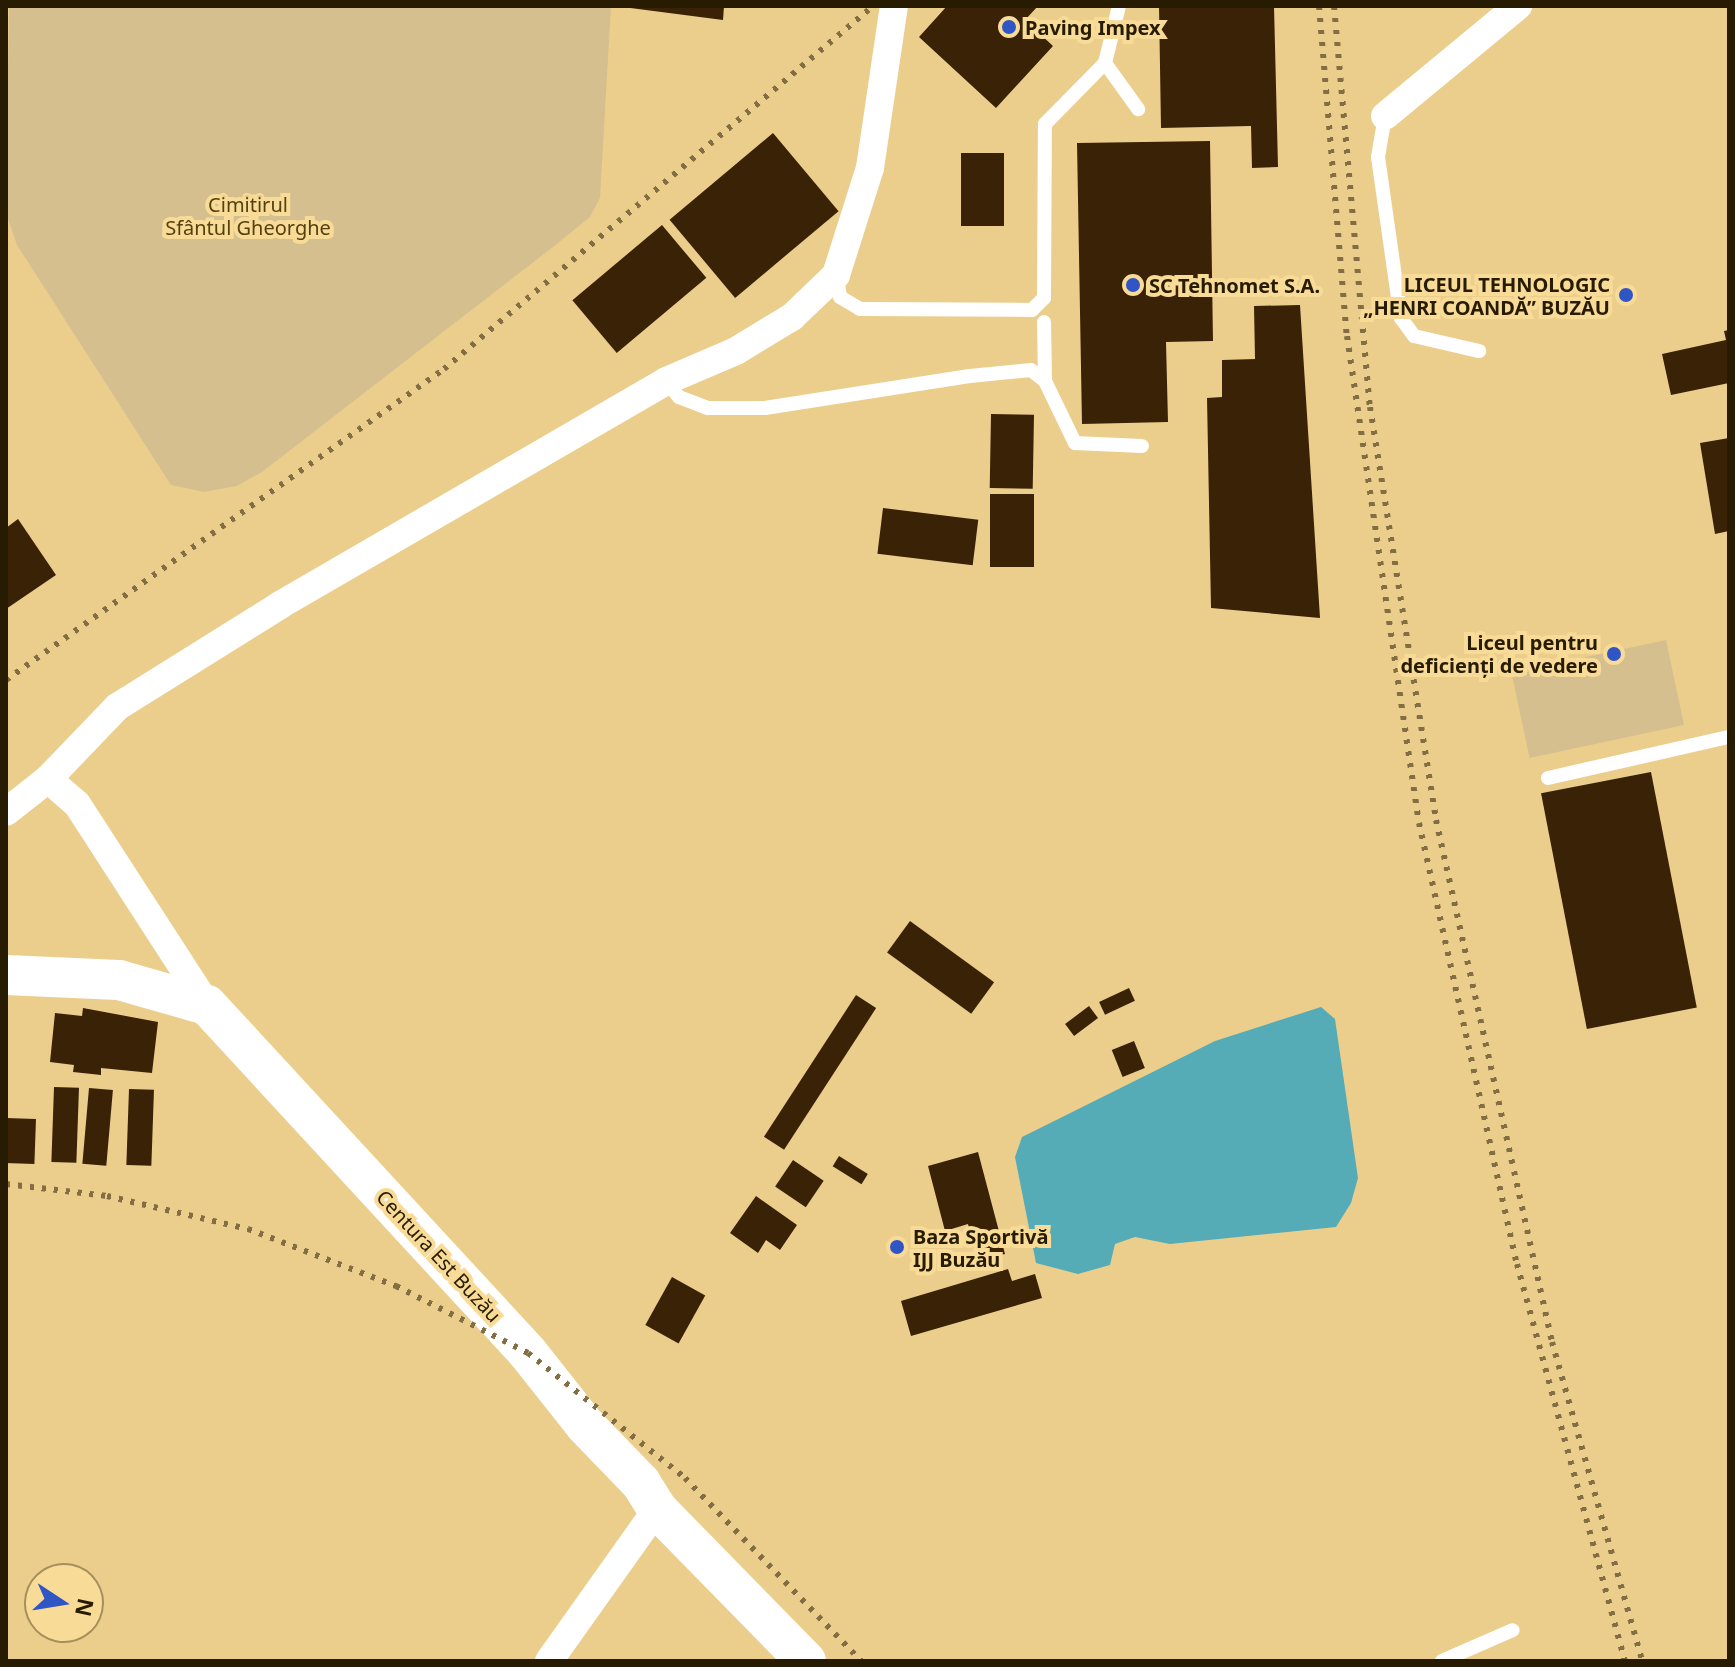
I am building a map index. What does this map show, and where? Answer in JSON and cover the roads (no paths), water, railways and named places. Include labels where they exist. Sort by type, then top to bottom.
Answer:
[{"type":"main road","points":[[6,975],[119,980],[207,1005]]},
{"type":"main road","name":"Centura Est Buzău","points":[[207,1005],[528,1353],[565,1402],[641,1483],[657,1509],[806,1661]]},
{"type":"street","points":[[6,812],[48,779],[117,707],[280,605],[666,381],[736,351],[792,317],[836,275],[870,168],[894,6]]},
{"type":"street","points":[[1385,116],[1518,6]]},
{"type":"street","points":[[48,779],[77,804],[207,1005]]},
{"type":"street","points":[[549,1661],[657,1509]]},
{"type":"lane","points":[[1119,6],[1105,63],[1045,124],[1045,381],[1075,443],[1142,446]]},
{"type":"lane","points":[[1105,63],[1138,109]]},
{"type":"lane","points":[[1385,116],[1378,157],[1401,318],[1414,336],[1479,351]]},
{"type":"lane","points":[[836,275],[840,297],[860,309],[1032,310],[1044,322]]},
{"type":"lane","points":[[1032,310],[1044,298]]},
{"type":"lane","points":[[1031,370],[1045,351]]},
{"type":"lane","points":[[666,381],[679,397],[708,408],[765,408],[837,393],[1031,370],[1045,381]]},
{"type":"lane","points":[[1548,778],[1729,737]]},
{"type":"lane","points":[[1442,1661],[1513,1630]]},
{"type":"water","points":[[1321,1007],[1335,1019],[1358,1178],[1351,1203],[1336,1227],[1170,1244],[1135,1237],[1115,1244],[1110,1265],[1078,1274],[1036,1263],[1015,1157],[1022,1137],[1215,1041]]},
{"type":"railway","points":[[6,680],[444,369],[873,6]]},
{"type":"railway","points":[[1319,6],[1347,336],[1419,823],[1517,1264],[1625,1661]]},
{"type":"railway","points":[[1334,6],[1370,407],[1436,820],[1552,1342],[1642,1661]]},
{"type":"railway","points":[[6,1184],[107,1196],[248,1229],[396,1286],[528,1353],[685,1478],[861,1661]]},
{"type":"place","name":"Paving Impex","points":[[1009,27]]},
{"type":"place","name":"SC Tehnomet S.A.","points":[[1133,285]]},
{"type":"place","name":"LICEUL TEHNOLOGIC „HENRI COANDĂ” BUZĂU","points":[[1626,295]]},
{"type":"place","name":"Liceul pentru deficienți de vedere","points":[[1614,654]]},
{"type":"place","name":"Baza Sportivă IJJ Buzău","points":[[897,1247]]},
{"type":"park label","name":"Cimitirul Sfântul Gheorghe","points":[[248,216]]}]
